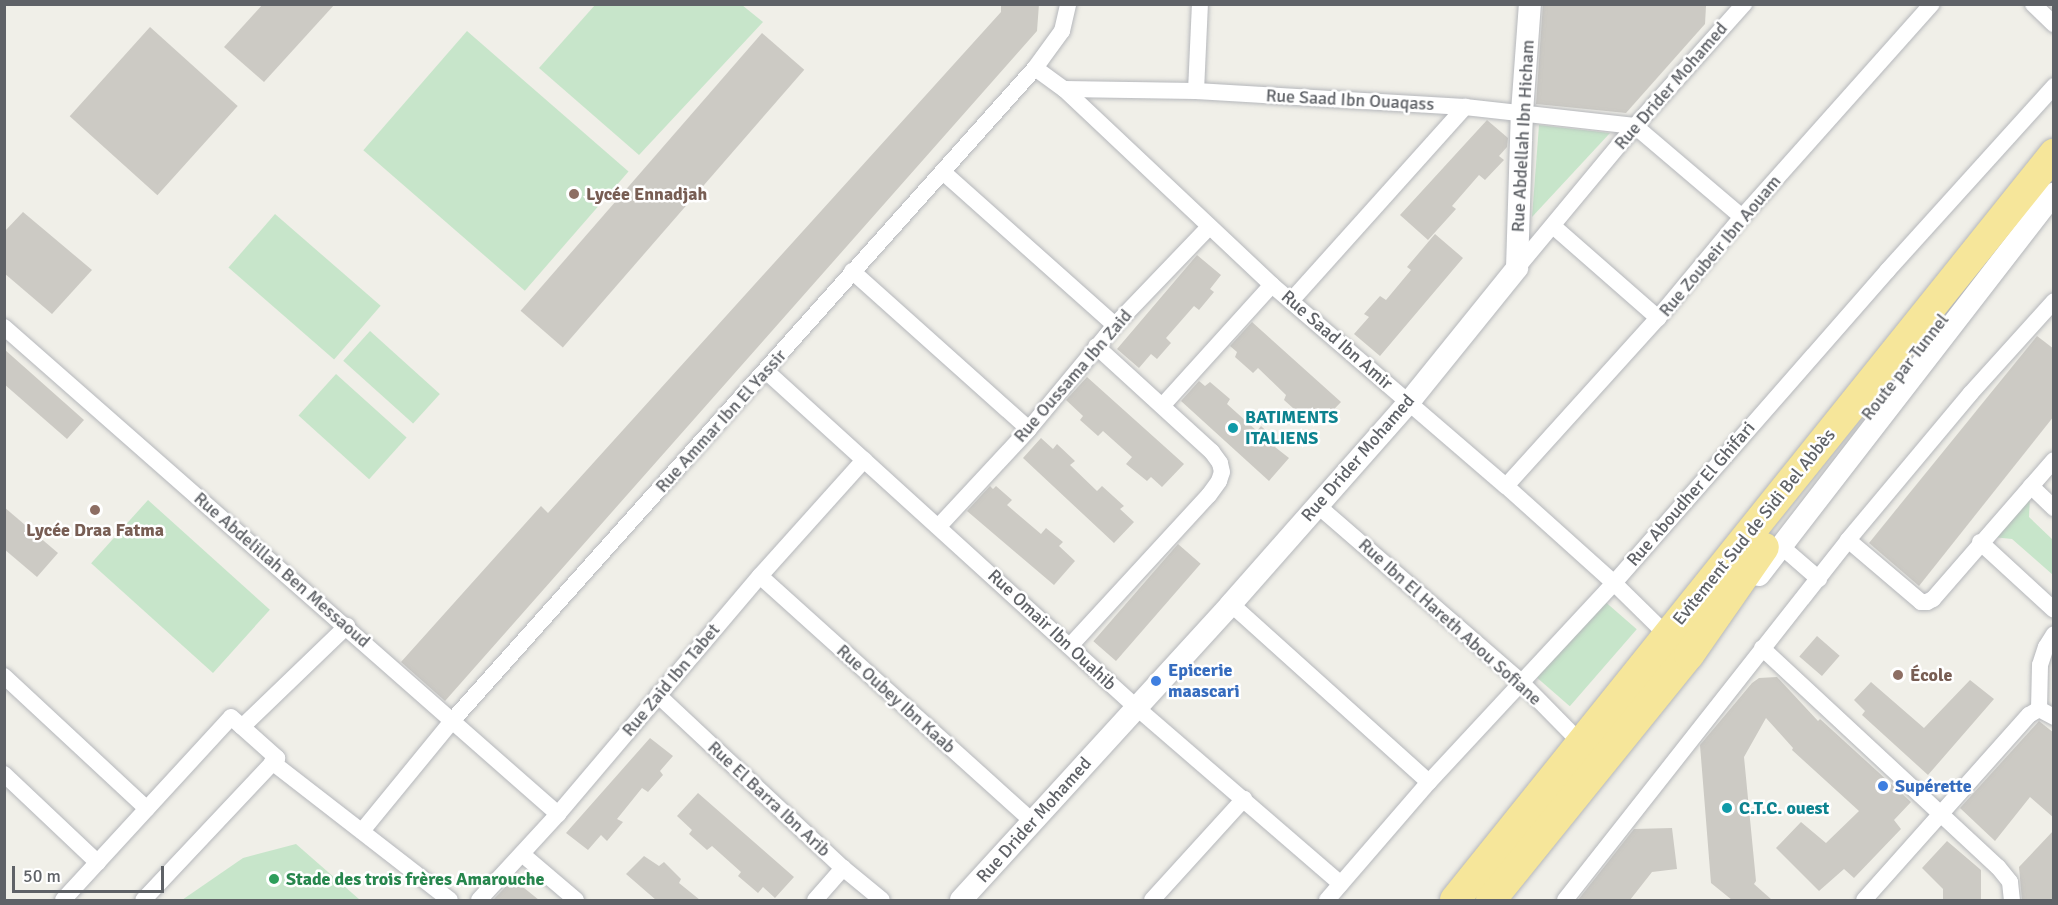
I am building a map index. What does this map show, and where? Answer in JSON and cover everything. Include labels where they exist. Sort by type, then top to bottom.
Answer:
[{"type":"highway","name":"Evitement Sud de Sidi Bel Abbès","points":[[1455,900],[2054,154]]},
{"type":"highway","name":"Route par Tunnel","points":[[1692,650],[1775,532],[2054,179]]},
{"type":"highway","name":"Evitement Sud de Sidi Bel Abbès","points":[[1491,900],[1692,650]]},
{"type":"main road","name":"Rue Abdellah Ibn Hicham","points":[[1517,268],[1522,112],[1530,4]]},
{"type":"main road","points":[[1671,629],[1710,568],[2054,138]]},
{"type":"main road","points":[[1692,650],[1729,614],[2054,194]]},
{"type":"main road","name":"Rue Drider Mohamed","points":[[961,900],[1231,604],[1408,402],[1517,268]]},
{"type":"street","name":"Rue Ammar Ibn El Yassir","points":[[362,831],[452,721],[1035,68],[1062,31],[1068,4]]},
{"type":"street","points":[[1196,91],[1200,4]]},
{"type":"street","name":"Rue Drider Mohamed","points":[[1517,268],[1635,126],[1744,4]]},
{"type":"street","name":"Rue Zoubeir Ibn Aouam","points":[[1506,486],[1658,318],[1742,217],[1932,4]]},
{"type":"street","points":[[2032,4],[2054,24]]},
{"type":"street","name":"Rue Saad Ibn Amir","points":[[1035,68],[1064,89],[1272,285],[1506,486],[1614,583],[1671,629],[1692,650]]},
{"type":"street","name":"Rue Aboudher El Ghifari","points":[[1327,900],[1429,782],[1614,583],[1888,270],[2054,86]]},
{"type":"street","name":"Rue Saad Ibn Ouaqass","points":[[1064,89],[1196,91],[1465,107],[1635,126]]},
{"type":"street","points":[[1291,301],[1465,107]]},
{"type":"street","points":[[1635,126],[1742,217]]},
{"type":"street","points":[[943,172],[1115,325]]},
{"type":"street","points":[[1553,226],[1658,318]]},
{"type":"street","name":"Rue Oussama Ibn Zaid","points":[[939,526],[1029,429],[1096,346],[1209,227]]},
{"type":"street","points":[[852,271],[1029,429]]},
{"type":"street","points":[[1163,405],[1272,285]]},
{"type":"street","points":[[1565,900],[1762,648],[1820,579],[1848,540],[1970,394],[2054,301]]},
{"type":"street","name":"Rue Abdelillah Ben Messaoud","points":[[4,327],[347,626],[558,814]]},
{"type":"street","points":[[1070,646],[1209,495],[1221,477],[1218,458],[1163,405],[1096,346]]},
{"type":"street","name":"Rue Omair Ibn Ouahib","points":[[766,371],[1137,708],[1341,884]]},
{"type":"street","name":"Rue Zaid Ibn Tabet","points":[[479,900],[558,814],[760,576],[864,460]]},
{"type":"street","points":[[1848,540],[1921,602],[1927,602],[1933,599],[1980,542],[2054,460]]},
{"type":"street","points":[[2031,486],[2054,508]]},
{"type":"street","name":"Rue Ibn El Hareth Abou Sofiane","points":[[1317,505],[1521,682],[1580,742]]},
{"type":"street","points":[[1980,542],[2054,610]]},
{"type":"street","points":[[1782,547],[1820,579]]},
{"type":"street","name":"Rue Oubey Ibn Kaab","points":[[760,576],[1033,822]]},
{"type":"street","points":[[1231,604],[1429,782]]},
{"type":"street","points":[[242,727],[347,626]]},
{"type":"street","points":[[1864,900],[1888,876],[1939,813],[2029,715],[2046,713],[2040,665],[2046,647],[2054,634]]},
{"type":"street","points":[[1762,648],[2004,873],[2010,882],[2012,900]]},
{"type":"street","points":[[4,676],[147,809]]},
{"type":"street","name":"Rue El Barra Ibn Arib","points":[[658,695],[843,868],[882,900]]},
{"type":"street","points":[[63,900],[231,717],[277,758],[143,900]]},
{"type":"street","points":[[272,762],[450,900]]},
{"type":"street","points":[[7,781],[98,863]]},
{"type":"street","points":[[1152,900],[1244,799]]},
{"type":"street","points":[[522,854],[576,900]]},
{"type":"street","points":[[815,900],[843,868]]},
{"type":"green space","points":[[595,5],[742,5],[763,22],[639,155],[539,68]]},
{"type":"green space","points":[[467,31],[629,171],[525,291],[363,150]]},
{"type":"green space","points":[[1539,125],[1610,133],[1532,217]]},
{"type":"green space","points":[[275,214],[381,306],[334,359],[228,268]]},
{"type":"green space","points":[[370,331],[440,394],[413,424],[343,361]]},
{"type":"green space","points":[[336,374],[407,438],[369,479],[299,416]]},
{"type":"green space","points":[[2030,496],[2029,517],[2053,540],[2053,575],[2012,539],[1993,537]]},
{"type":"green space","points":[[148,500],[270,610],[213,673],[91,563]]},
{"type":"green space","points":[[1602,599],[1637,629],[1570,706],[1535,676]]},
{"type":"green space","name":"Stade des trois frères Amarouche","points":[[296,844],[360,900],[182,900],[243,858]]},
{"type":"building","points":[[263,4],[335,4],[264,82],[224,47]]},
{"type":"building","points":[[1001,4],[1039,4],[1037,31],[445,701],[401,662],[541,506],[548,513],[1001,12]]},
{"type":"building","points":[[1543,4],[1706,6],[1705,24],[1626,113],[1536,104]]},
{"type":"building","points":[[150,27],[238,106],[157,195],[70,116]]},
{"type":"building","points":[[762,33],[804,70],[563,347],[521,311]]},
{"type":"building","points":[[1487,120],[1508,138],[1507,147],[1499,156],[1504,160],[1485,180],[1479,175],[1452,206],[1456,209],[1428,240],[1400,215]]},
{"type":"building","points":[[23,212],[92,270],[52,314],[4,273],[4,232]]},
{"type":"building","points":[[1435,234],[1463,258],[1380,356],[1354,334],[1369,317],[1364,314],[1380,296],[1386,300],[1411,270],[1407,267]]},
{"type":"building","points":[[1197,255],[1221,275],[1210,289],[1214,292],[1199,310],[1194,306],[1166,338],[1171,343],[1157,359],[1151,354],[1139,368],[1117,349]]},
{"type":"building","points":[[1252,322],[1341,402],[1320,424],[1308,411],[1303,417],[1284,400],[1286,395],[1258,368],[1253,373],[1235,357],[1237,352],[1230,346]]},
{"type":"building","points":[[2037,336],[2054,349],[2054,416],[1919,586],[1869,543]]},
{"type":"building","points":[[4,349],[84,420],[67,439],[4,384]]},
{"type":"building","points":[[1087,377],[1184,464],[1162,487],[1151,477],[1147,481],[1126,464],[1132,457],[1103,431],[1098,436],[1080,420],[1083,416],[1066,400]]},
{"type":"building","name":"BATIMENTS ITALIENS","points":[[1199,381],[1205,386],[1210,382],[1230,399],[1227,404],[1257,431],[1261,426],[1279,443],[1275,447],[1289,458],[1269,481],[1181,401]]},
{"type":"building","points":[[1041,438],[1053,449],[1057,444],[1075,461],[1070,465],[1097,491],[1102,486],[1124,506],[1120,509],[1134,522],[1114,543],[1023,458]]},
{"type":"building","points":[[990,486],[993,489],[996,486],[1012,500],[1007,505],[1041,534],[1046,528],[1063,542],[1059,546],[1075,561],[1054,585],[967,511]]},
{"type":"building","points":[[4,507],[58,553],[37,577],[4,549]]},
{"type":"building","points":[[1178,544],[1201,564],[1116,661],[1093,641]]},
{"type":"building","points":[[1817,636],[1840,656],[1822,676],[1799,656]]},
{"type":"building","points":[[1777,677],[1818,721],[1820,719],[1911,802],[1894,820],[1901,829],[1854,878],[1844,869],[1819,891],[1776,848],[1801,822],[1826,843],[1859,811],[1792,750],[1793,748],[1766,718],[1744,757],[1756,881],[1754,884],[1772,900],[1732,900],[1711,883],[1700,745],[1752,683],[1759,678]]},
{"type":"building","points":[[1970,680],[1994,699],[1928,775],[1862,715],[1865,711],[1854,700],[1871,682],[1924,728]]},
{"type":"building","points":[[2039,721],[2054,733],[2054,818],[2030,797],[1995,841],[1960,808]]},
{"type":"building","points":[[650,738],[673,756],[660,771],[663,775],[648,792],[642,788],[617,819],[623,822],[607,841],[601,835],[588,850],[566,833]]},
{"type":"building","points":[[698,793],[794,877],[775,898],[763,887],[758,893],[738,876],[741,872],[712,846],[707,850],[689,834],[692,830],[677,816]]},
{"type":"building","points":[[1672,828],[1677,869],[1652,872],[1630,900],[1578,900],[1634,829]]},
{"type":"building","points":[[2054,830],[2054,900],[2022,900],[2019,867]]},
{"type":"building","points":[[1947,841],[1981,870],[1981,900],[1943,900],[1943,889],[1922,868]]},
{"type":"building","points":[[644,856],[659,866],[664,862],[681,879],[679,883],[700,900],[656,900],[626,874]]},
{"type":"building","points":[[513,879],[539,900],[493,900]]},
{"type":"place","name":"Lycée Ennadjah","points":[[574,194]]},
{"type":"place","name":"BATIMENTS ITALIENS","points":[[1233,428]]},
{"type":"place","name":"Lycée Draa Fatma","points":[[95,510]]},
{"type":"place","name":"École","points":[[1898,675]]},
{"type":"place","name":"Epicerie maascari","points":[[1156,681]]},
{"type":"place","name":"Supérette","points":[[1883,786]]},
{"type":"place","name":"C.T.C. ouest","points":[[1727,808]]},
{"type":"place","name":"Stade des trois frères Amarouche","points":[[274,879]]}]
